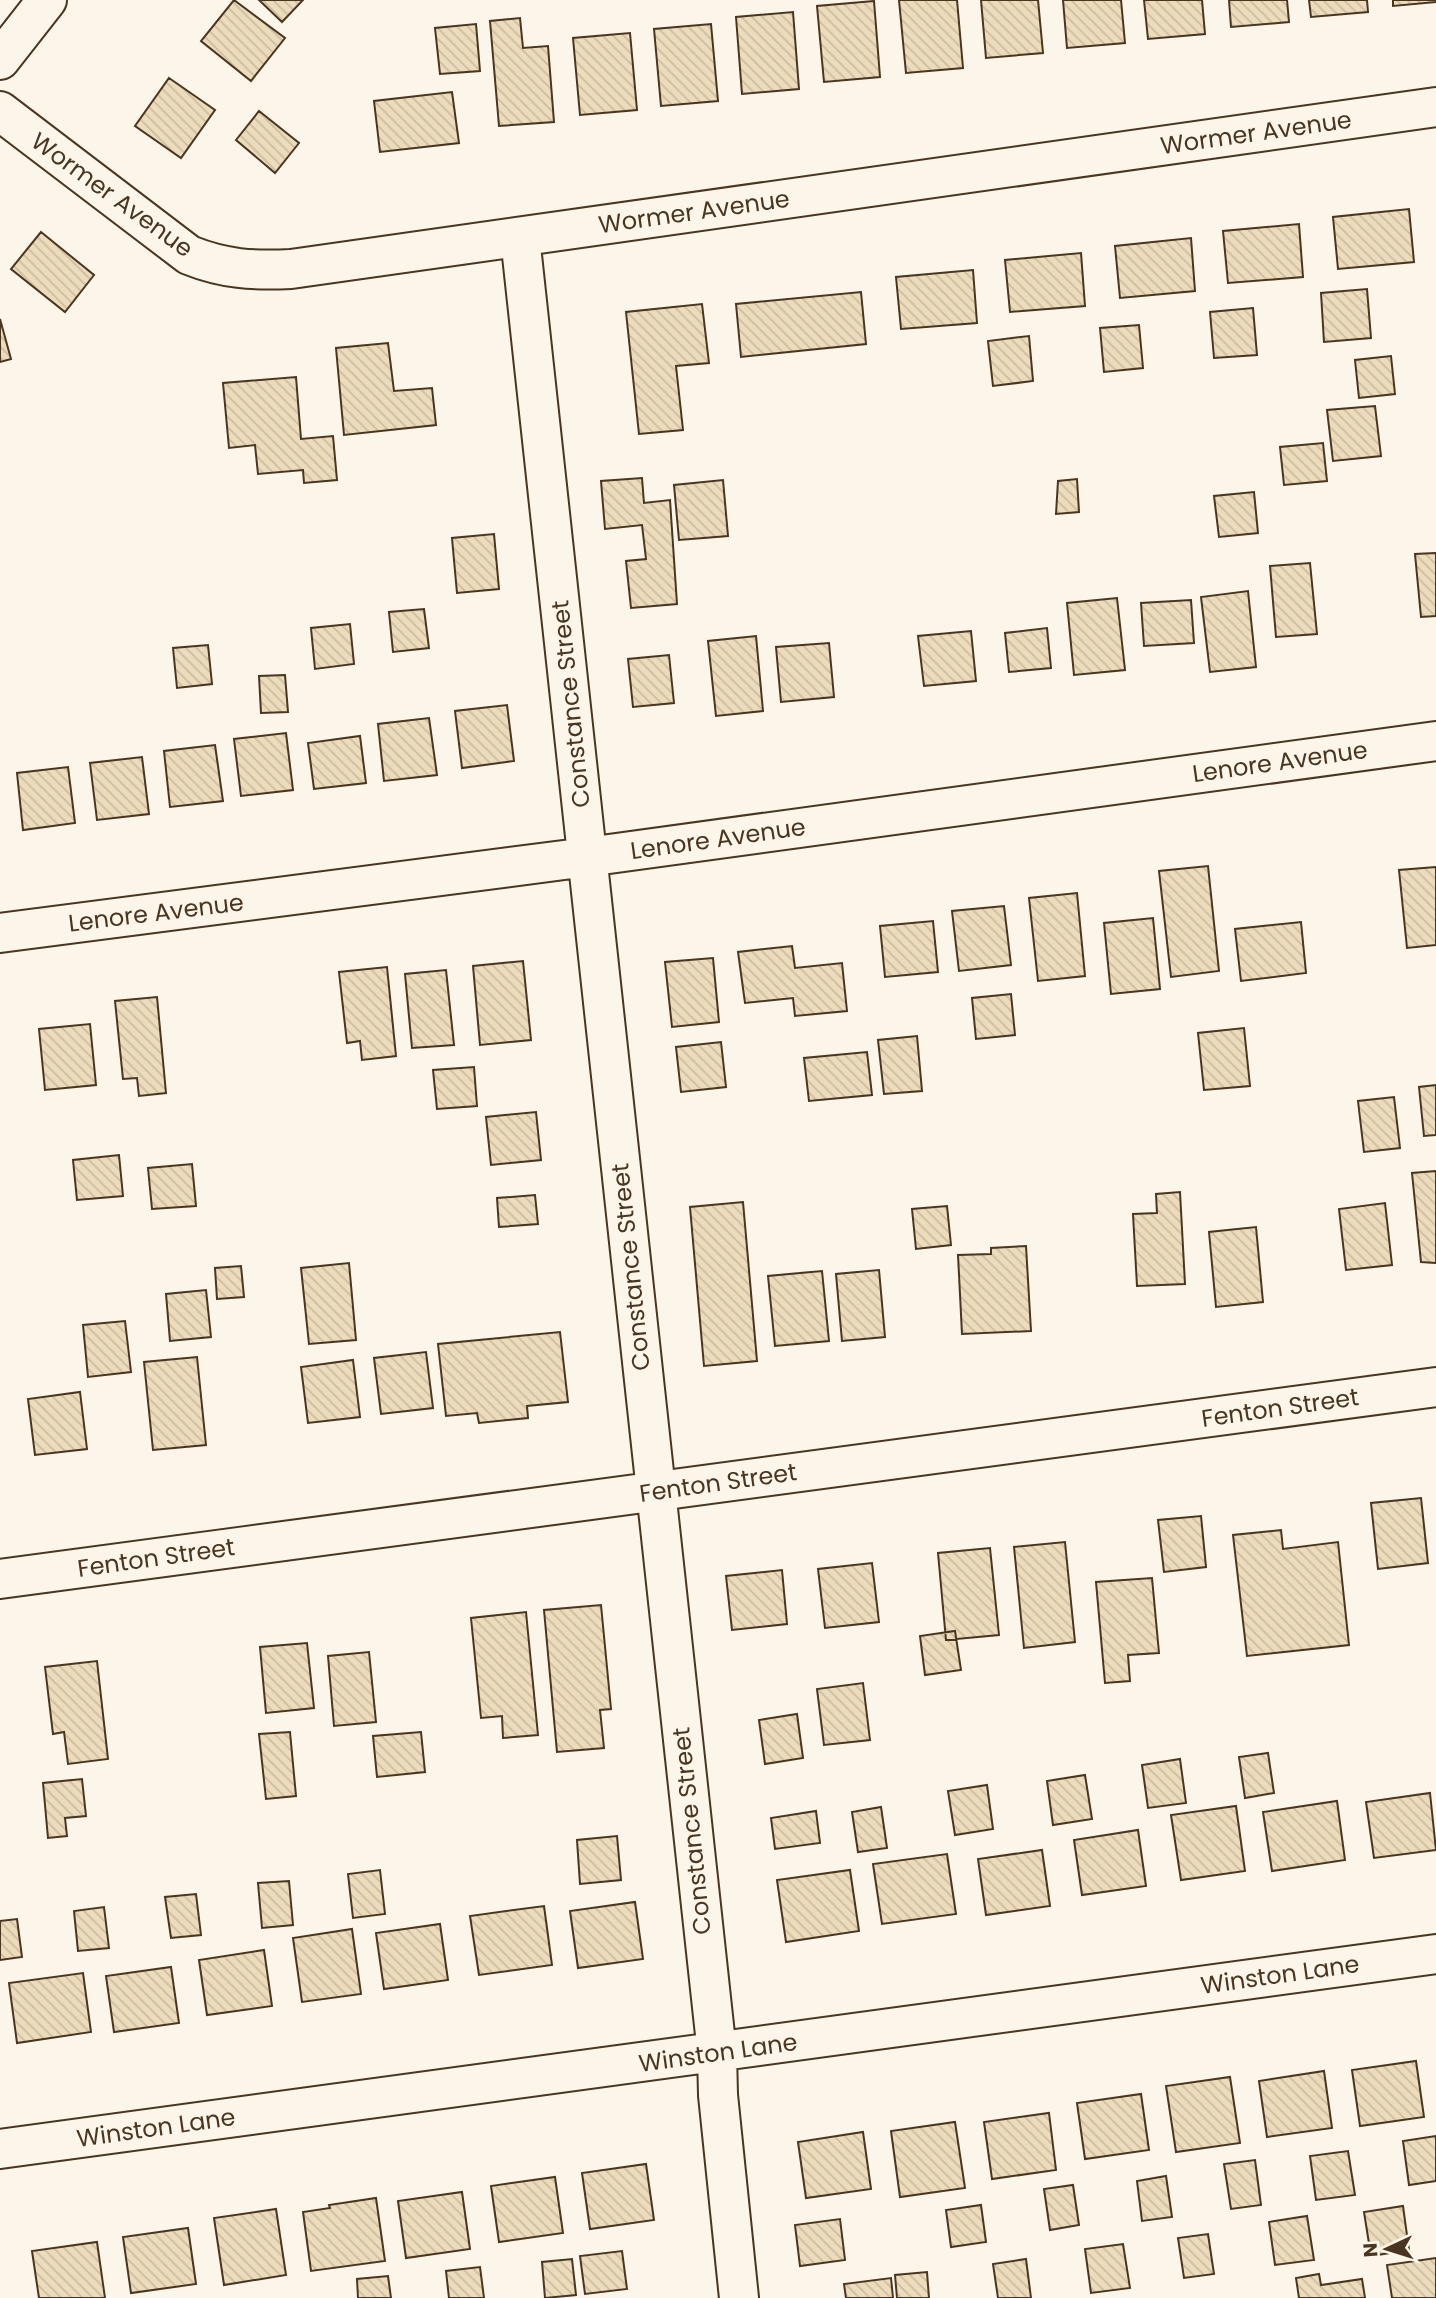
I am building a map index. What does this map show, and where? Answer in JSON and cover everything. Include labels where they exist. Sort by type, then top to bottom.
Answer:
[{"type":"street","points":[[0,60],[47,0]]},
{"type":"street","name":"Wormer Avenue","points":[[0,111],[189,255],[219,267],[251,272],[291,269],[1436,107]]},
{"type":"street","name":"Constance Street","points":[[520,237],[717,2053],[718,2095],[739,2298]]},
{"type":"street","name":"Lenore Avenue","points":[[0,933],[587,857],[1436,741]]},
{"type":"street","name":"Fenton Street","points":[[0,1579],[1436,1387]]},
{"type":"street","name":"Winston Lane","points":[[0,2149],[1436,1954]]},
{"type":"building","points":[[234,0],[285,38],[251,81],[201,41]]},
{"type":"building","points":[[259,0],[303,0],[282,22]]},
{"type":"building","points":[[899,0],[957,0],[963,68],[906,73]]},
{"type":"building","points":[[981,0],[1038,0],[1043,53],[986,58]]},
{"type":"building","points":[[1063,0],[1121,0],[1125,43],[1067,48]]},
{"type":"building","points":[[1144,0],[1202,0],[1205,34],[1148,39]]},
{"type":"building","points":[[1229,0],[1287,0],[1289,22],[1231,27]]},
{"type":"building","points":[[1309,0],[1367,0],[1368,12],[1311,17]]},
{"type":"building","points":[[1393,0],[1436,0],[1436,2],[1393,6]]},
{"type":"building","points":[[874,1],[880,77],[824,82],[817,6]]},
{"type":"building","points":[[793,12],[799,89],[742,94],[736,17]]},
{"type":"building","points":[[520,18],[523,48],[548,46],[554,122],[499,126],[490,21]]},
{"type":"building","points":[[476,24],[480,71],[440,74],[435,28]]},
{"type":"building","points":[[711,24],[718,101],[661,106],[654,29]]},
{"type":"building","points":[[630,33],[637,110],[580,115],[573,38]]},
{"type":"building","points":[[169,78],[215,110],[181,158],[135,126]]},
{"type":"building","points":[[452,92],[459,143],[380,152],[374,101]]},
{"type":"building","points":[[259,111],[299,143],[275,173],[236,140]]},
{"type":"building","points":[[1409,209],[1414,262],[1338,269],[1333,217]]},
{"type":"building","points":[[1299,224],[1303,277],[1228,283],[1223,231]]},
{"type":"building","points":[[41,232],[94,275],[65,312],[11,269]]},
{"type":"building","points":[[1191,238],[1195,291],[1120,298],[1115,246]]},
{"type":"building","points":[[1081,253],[1085,306],[1010,312],[1005,260]]},
{"type":"building","points":[[973,270],[977,323],[901,329],[896,277]]},
{"type":"building","points":[[1367,289],[1371,338],[1324,342],[1321,293]]},
{"type":"building","points":[[861,292],[866,344],[741,357],[736,304]]},
{"type":"building","points":[[702,304],[709,363],[676,366],[683,430],[639,434],[626,312]]},
{"type":"building","points":[[1253,308],[1257,355],[1214,358],[1210,312]]},
{"type":"building","points":[[0,319],[11,359],[0,362]]},
{"type":"building","points":[[1139,325],[1143,368],[1104,372],[1100,328]]},
{"type":"building","points":[[1029,336],[1033,381],[993,386],[988,341]]},
{"type":"building","points":[[388,343],[394,391],[432,388],[436,425],[344,435],[336,348]]},
{"type":"building","points":[[1391,356],[1395,394],[1359,398],[1355,360]]},
{"type":"building","points":[[296,377],[301,439],[333,436],[337,480],[304,483],[303,470],[258,474],[255,445],[229,448],[223,383]]},
{"type":"building","points":[[1375,406],[1381,456],[1333,461],[1327,410]]},
{"type":"building","points":[[1323,443],[1327,481],[1284,485],[1280,447]]},
{"type":"building","points":[[642,478],[644,503],[670,500],[677,604],[631,608],[626,561],[646,559],[642,525],[605,529],[601,481]]},
{"type":"building","points":[[1077,479],[1079,512],[1056,514],[1058,481]]},
{"type":"building","points":[[723,480],[728,536],[679,540],[674,485]]},
{"type":"building","points":[[1254,492],[1258,533],[1219,537],[1214,496]]},
{"type":"building","points":[[494,534],[499,589],[457,593],[452,538]]},
{"type":"building","points":[[1436,553],[1436,616],[1421,617],[1415,554]]},
{"type":"building","points":[[1310,563],[1317,634],[1276,637],[1270,566]]},
{"type":"building","points":[[1248,591],[1256,667],[1210,672],[1201,597]]},
{"type":"building","points":[[1117,598],[1125,670],[1074,675],[1067,603]]},
{"type":"building","points":[[1191,600],[1194,643],[1144,646],[1141,603]]},
{"type":"building","points":[[424,609],[429,648],[393,652],[389,612]]},
{"type":"building","points":[[350,624],[354,664],[315,669],[311,628]]},
{"type":"building","points":[[1047,628],[1051,668],[1009,672],[1005,633]]},
{"type":"building","points":[[971,631],[976,681],[924,686],[918,636]]},
{"type":"building","points":[[756,636],[763,711],[716,716],[708,641]]},
{"type":"building","points":[[829,643],[834,697],[781,702],[776,647]]},
{"type":"building","points":[[208,645],[212,684],[177,688],[173,648]]},
{"type":"building","points":[[669,655],[674,703],[633,707],[628,659]]},
{"type":"building","points":[[285,675],[288,712],[261,713],[259,676]]},
{"type":"building","points":[[507,705],[514,761],[462,768],[455,711]]},
{"type":"building","points":[[429,718],[437,775],[384,781],[378,724]]},
{"type":"building","points":[[286,733],[293,790],[241,796],[234,739]]},
{"type":"building","points":[[360,736],[366,783],[314,789],[308,743]]},
{"type":"building","points":[[215,745],[223,801],[170,807],[164,751]]},
{"type":"building","points":[[142,757],[149,814],[97,820],[90,763]]},
{"type":"building","points":[[68,767],[75,823],[23,830],[17,773]]},
{"type":"building","points":[[1208,866],[1219,971],[1171,977],[1159,871]]},
{"type":"building","points":[[1436,867],[1436,945],[1407,948],[1399,870]]},
{"type":"building","points":[[1077,893],[1085,976],[1038,981],[1029,898]]},
{"type":"building","points":[[1004,906],[1011,965],[959,971],[952,911]]},
{"type":"building","points":[[1153,918],[1160,989],[1111,994],[1104,923]]},
{"type":"building","points":[[933,921],[938,972],[885,977],[880,926]]},
{"type":"building","points":[[1301,922],[1306,973],[1241,981],[1235,929]]},
{"type":"building","points":[[792,946],[795,968],[842,963],[847,1011],[795,1016],[793,998],[745,1003],[738,952]]},
{"type":"building","points":[[713,958],[719,1022],[672,1027],[665,962]]},
{"type":"building","points":[[523,961],[531,1040],[480,1045],[473,966]]},
{"type":"building","points":[[387,967],[396,1056],[362,1060],[360,1041],[347,1043],[339,972]]},
{"type":"building","points":[[446,970],[454,1045],[412,1048],[405,974]]},
{"type":"building","points":[[1011,994],[1015,1035],[976,1039],[972,998]]},
{"type":"building","points":[[157,997],[166,1093],[139,1096],[137,1078],[123,1079],[115,1001]]},
{"type":"building","points":[[90,1024],[96,1085],[45,1090],[39,1029]]},
{"type":"building","points":[[1244,1028],[1250,1086],[1204,1090],[1198,1033]]},
{"type":"building","points":[[917,1036],[922,1091],[884,1094],[878,1040]]},
{"type":"building","points":[[721,1042],[726,1087],[681,1092],[676,1047]]},
{"type":"building","points":[[867,1052],[872,1095],[809,1101],[804,1058]]},
{"type":"building","points":[[474,1067],[477,1106],[437,1109],[433,1070]]},
{"type":"building","points":[[1436,1085],[1436,1135],[1424,1136],[1419,1087]]},
{"type":"building","points":[[1394,1097],[1400,1148],[1364,1152],[1358,1101]]},
{"type":"building","points":[[536,1112],[541,1160],[491,1165],[486,1117]]},
{"type":"building","points":[[119,1155],[123,1196],[77,1200],[73,1160]]},
{"type":"building","points":[[192,1164],[196,1206],[152,1209],[148,1168]]},
{"type":"building","points":[[1436,1171],[1436,1263],[1421,1262],[1412,1173]]},
{"type":"building","points":[[1180,1192],[1185,1284],[1137,1286],[1133,1214],[1157,1213],[1156,1194]]},
{"type":"building","points":[[535,1195],[538,1224],[499,1227],[497,1198]]},
{"type":"building","points":[[743,1202],[757,1361],[704,1366],[690,1207]]},
{"type":"building","points":[[1385,1203],[1392,1265],[1346,1270],[1339,1209]]},
{"type":"building","points":[[947,1206],[951,1245],[916,1249],[912,1209]]},
{"type":"building","points":[[1256,1227],[1263,1302],[1216,1307],[1209,1232]]},
{"type":"building","points":[[1026,1246],[1031,1331],[962,1334],[958,1255],[991,1254],[991,1248]]},
{"type":"building","points":[[349,1263],[356,1340],[309,1344],[301,1268]]},
{"type":"building","points":[[241,1266],[244,1297],[217,1299],[215,1268]]},
{"type":"building","points":[[879,1270],[885,1337],[842,1341],[836,1274]]},
{"type":"building","points":[[822,1271],[829,1341],[775,1346],[768,1276]]},
{"type":"building","points":[[206,1290],[211,1337],[170,1341],[166,1294]]},
{"type":"building","points":[[125,1321],[131,1372],[88,1377],[83,1325]]},
{"type":"building","points":[[560,1332],[568,1402],[527,1406],[528,1418],[479,1423],[477,1413],[446,1416],[438,1344]]},
{"type":"building","points":[[426,1352],[433,1408],[381,1414],[374,1358]]},
{"type":"building","points":[[197,1357],[206,1445],[153,1450],[144,1362]]},
{"type":"building","points":[[353,1360],[360,1417],[308,1423],[301,1367]]},
{"type":"building","points":[[80,1392],[87,1449],[35,1455],[28,1399]]},
{"type":"building","points":[[1421,1498],[1428,1563],[1378,1569],[1371,1503]]},
{"type":"building","points":[[1201,1516],[1206,1567],[1164,1572],[1158,1520]]},
{"type":"building","points":[[1281,1530],[1283,1549],[1338,1542],[1349,1645],[1247,1656],[1233,1535]]},
{"type":"building","points":[[1065,1542],[1075,1642],[1024,1648],[1014,1547]]},
{"type":"building","points":[[990,1548],[999,1635],[946,1640],[938,1553]]},
{"type":"building","points":[[872,1563],[879,1622],[825,1628],[818,1569]]},
{"type":"building","points":[[782,1570],[787,1624],[732,1630],[726,1576]]},
{"type":"building","points":[[1152,1578],[1159,1653],[1128,1655],[1130,1681],[1105,1683],[1096,1582]]},
{"type":"building","points":[[601,1605],[611,1709],[600,1710],[604,1748],[557,1752],[544,1610]]},
{"type":"building","points":[[526,1612],[538,1735],[503,1738],[502,1716],[481,1718],[471,1618]]},
{"type":"building","points":[[955,1631],[961,1670],[925,1675],[920,1636]]},
{"type":"building","points":[[307,1643],[314,1708],[266,1713],[260,1647]]},
{"type":"building","points":[[369,1652],[376,1722],[334,1726],[328,1656]]},
{"type":"building","points":[[97,1661],[108,1759],[68,1764],[64,1732],[53,1734],[45,1667]]},
{"type":"building","points":[[863,1683],[870,1740],[824,1745],[817,1689]]},
{"type":"building","points":[[797,1714],[803,1758],[765,1764],[759,1720]]},
{"type":"building","points":[[290,1732],[296,1796],[266,1799],[259,1734]]},
{"type":"building","points":[[421,1732],[425,1772],[377,1777],[373,1736]]},
{"type":"building","points":[[1268,1753],[1274,1793],[1245,1798],[1239,1757]]},
{"type":"building","points":[[1180,1759],[1186,1803],[1148,1808],[1142,1765]]},
{"type":"building","points":[[1085,1775],[1092,1819],[1053,1825],[1047,1781]]},
{"type":"building","points":[[82,1779],[86,1816],[65,1818],[67,1836],[48,1838],[43,1783]]},
{"type":"building","points":[[987,1785],[993,1829],[955,1835],[948,1791]]},
{"type":"building","points":[[1430,1793],[1436,1850],[1374,1858],[1366,1802]]},
{"type":"building","points":[[1337,1801],[1345,1860],[1272,1871],[1263,1812]]},
{"type":"building","points":[[1236,1806],[1245,1871],[1181,1880],[1171,1815]]},
{"type":"building","points":[[881,1807],[887,1848],[858,1852],[852,1812]]},
{"type":"building","points":[[816,1811],[820,1843],[775,1849],[771,1818]]},
{"type":"building","points":[[1138,1830],[1146,1886],[1082,1895],[1074,1840]]},
{"type":"building","points":[[617,1836],[621,1880],[580,1884],[577,1840]]},
{"type":"building","points":[[1042,1850],[1050,1906],[986,1915],[978,1859]]},
{"type":"building","points":[[947,1854],[956,1914],[882,1924],[873,1864]]},
{"type":"building","points":[[380,1870],[385,1914],[353,1918],[348,1874]]},
{"type":"building","points":[[850,1870],[859,1931],[786,1942],[777,1880]]},
{"type":"building","points":[[289,1881],[293,1925],[262,1928],[258,1883]]},
{"type":"building","points":[[196,1894],[201,1935],[171,1938],[165,1897]]},
{"type":"building","points":[[635,1902],[643,1959],[578,1968],[570,1911]]},
{"type":"building","points":[[544,1906],[552,1965],[479,1975],[470,1916]]},
{"type":"building","points":[[104,1907],[109,1948],[78,1951],[74,1911]]},
{"type":"building","points":[[17,1919],[22,1957],[0,1960],[0,1921]]},
{"type":"building","points":[[440,1924],[448,1980],[384,1989],[376,1933]]},
{"type":"building","points":[[352,1929],[361,1994],[302,2002],[293,1938]]},
{"type":"building","points":[[264,1950],[272,2006],[207,2015],[199,1960]]},
{"type":"building","points":[[171,1967],[179,2023],[114,2032],[106,1976]]},
{"type":"building","points":[[83,1973],[91,2032],[17,2043],[9,1983]]},
{"type":"building","points":[[1416,2061],[1424,2117],[1360,2126],[1352,2070]]},
{"type":"building","points":[[1324,2071],[1332,2128],[1267,2137],[1259,2081]]},
{"type":"building","points":[[1230,2077],[1240,2143],[1176,2152],[1166,2086]]},
{"type":"building","points":[[1141,2094],[1149,2150],[1085,2159],[1077,2103]]},
{"type":"building","points":[[1049,2113],[1056,2170],[992,2179],[984,2122]]},
{"type":"building","points":[[955,2122],[965,2188],[900,2197],[891,2131]]},
{"type":"building","points":[[863,2132],[871,2189],[806,2198],[798,2142]]},
{"type":"building","points":[[1436,2136],[1436,2181],[1409,2185],[1403,2141]]},
{"type":"building","points":[[1348,2151],[1355,2195],[1316,2200],[1310,2156]]},
{"type":"building","points":[[1255,2160],[1261,2205],[1231,2209],[1224,2164]]},
{"type":"building","points":[[646,2164],[654,2220],[590,2229],[582,2173]]},
{"type":"building","points":[[1166,2176],[1172,2217],[1142,2221],[1137,2181]]},
{"type":"building","points":[[555,2177],[563,2233],[499,2242],[491,2186]]},
{"type":"building","points":[[1073,2185],[1079,2225],[1050,2230],[1044,2189]]},
{"type":"building","points":[[462,2192],[470,2249],[406,2258],[398,2201]]},
{"type":"building","points":[[376,2198],[385,2261],[311,2271],[303,2212]]},
{"type":"building","points":[[981,2205],[986,2242],[951,2247],[946,2210]]},
{"type":"building","points":[[1403,2206],[1409,2250],[1371,2256],[1364,2212]]},
{"type":"building","points":[[276,2209],[286,2275],[224,2285],[214,2218]]},
{"type":"building","points":[[1307,2216],[1314,2260],[1275,2265],[1269,2222]]},
{"type":"building","points":[[840,2219],[845,2260],[800,2266],[795,2225]]},
{"type":"building","points":[[188,2228],[196,2284],[131,2293],[123,2237]]},
{"type":"building","points":[[1208,2234],[1214,2274],[1184,2278],[1178,2238]]},
{"type":"building","points":[[97,2242],[105,2298],[39,2298],[32,2251]]},
{"type":"building","points":[[1123,2244],[1130,2288],[1091,2293],[1085,2249]]},
{"type":"building","points":[[622,2251],[627,2289],[585,2294],[580,2256]]},
{"type":"building","points":[[1436,2258],[1436,2298],[1392,2298],[1387,2265]]},
{"type":"building","points":[[572,2259],[576,2295],[545,2298],[542,2262]]},
{"type":"building","points":[[1026,2259],[1031,2298],[998,2298],[993,2264]]},
{"type":"building","points":[[480,2267],[484,2298],[449,2298],[446,2271]]},
{"type":"building","points":[[927,2272],[929,2298],[897,2298],[895,2275]]},
{"type":"building","points":[[1319,2274],[1321,2285],[1362,2279],[1365,2298],[1299,2298],[1296,2278]]},
{"type":"building","points":[[388,2276],[391,2298],[358,2298],[357,2279]]},
{"type":"building","points":[[891,2278],[893,2298],[846,2298],[844,2284]]}]
